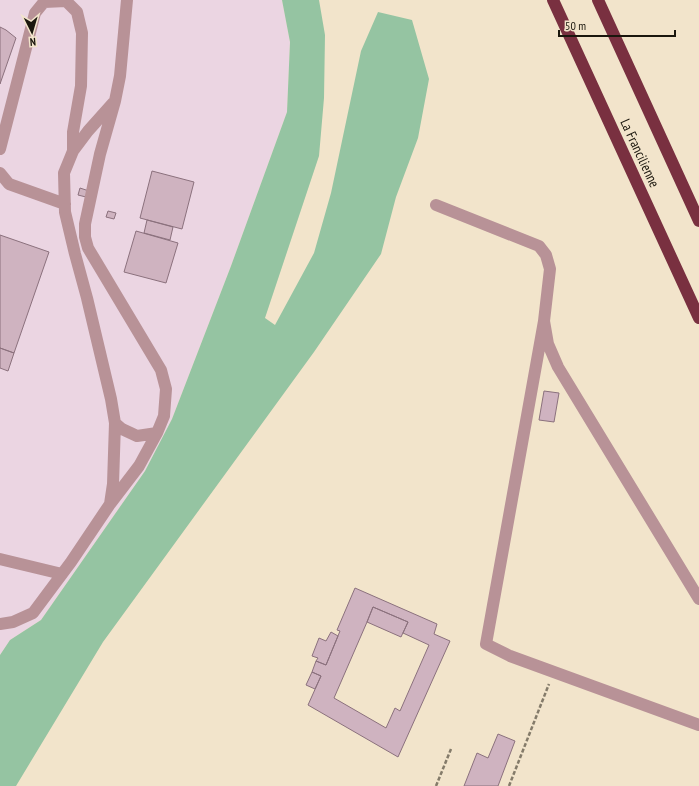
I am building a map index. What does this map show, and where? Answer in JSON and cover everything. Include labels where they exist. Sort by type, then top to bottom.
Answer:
[{"type":"highway","name":"La Francilienne","points":[[553,0],[699,318]]},
{"type":"highway","name":"La Francilienne","points":[[598,0],[699,221]]},
{"type":"street","points":[[0,624],[13,622],[33,612],[71,562],[110,504],[139,466],[157,433],[164,416],[166,389],[161,370],[88,248],[85,237],[86,217],[120,76],[128,0]]},
{"type":"street","points":[[0,149],[35,13],[44,2],[66,1],[77,12],[82,33],[81,86],[73,132],[74,151]]},
{"type":"street","points":[[110,504],[115,423],[111,399],[66,212],[64,173],[74,151],[88,131],[115,101]]},
{"type":"street","points":[[0,173],[9,184],[65,204]]},
{"type":"street","points":[[436,205],[539,246],[546,255],[550,269],[544,321],[486,644],[510,656],[699,724]]},
{"type":"street","points":[[544,321],[548,344],[558,367],[699,599]]},
{"type":"street","points":[[115,423],[122,429],[137,436],[157,433]]},
{"type":"street","points":[[0,559],[62,574]]},
{"type":"path","points":[[509,786],[554,672]]},
{"type":"path","points":[[436,786],[451,750]]},
{"type":"shaded area","points":[[0,0],[282,0],[290,42],[287,112],[231,266],[172,419],[145,471],[41,620],[10,640],[0,655]]},
{"type":"green space","points":[[282,0],[319,0],[325,35],[324,98],[319,156],[265,318],[275,325],[314,253],[331,193],[361,51],[378,12],[412,20],[429,79],[418,138],[396,197],[381,254],[314,352],[103,642],[16,786],[0,786],[0,655],[10,640],[41,620],[145,471],[172,419],[231,266],[287,112],[290,42]]},
{"type":"building","points":[[0,27],[16,38],[0,84]]},
{"type":"building","points":[[152,171],[194,182],[182,229],[140,218]]},
{"type":"building","points":[[80,188],[95,193],[94,199],[78,195]]},
{"type":"building","points":[[108,211],[116,213],[114,219],[106,217]]},
{"type":"building","points":[[147,220],[173,227],[170,240],[144,233]]},
{"type":"building","points":[[136,231],[178,243],[166,283],[124,272]]},
{"type":"building","points":[[0,235],[49,252],[14,353],[0,348]]},
{"type":"building","points":[[0,348],[14,353],[8,371],[0,368]]},
{"type":"building","points":[[544,391],[559,393],[554,422],[539,420]]},
{"type":"building","points":[[355,588],[437,624],[434,634],[450,641],[398,757],[308,705],[321,676],[312,672],[316,661],[326,665],[340,631],[337,630]],"holes":[[[373,607],[408,622],[403,633],[429,645],[400,711],[395,708],[386,728],[334,698]]]},
{"type":"building","points":[[373,607],[408,622],[401,637],[367,622]]},
{"type":"building","points":[[331,632],[338,636],[326,665],[316,661],[318,658],[312,656],[319,638],[326,641]]},
{"type":"building","points":[[312,672],[321,676],[315,689],[306,685]]},
{"type":"building","points":[[498,734],[515,741],[498,786],[464,786],[477,753],[488,758]]}]
